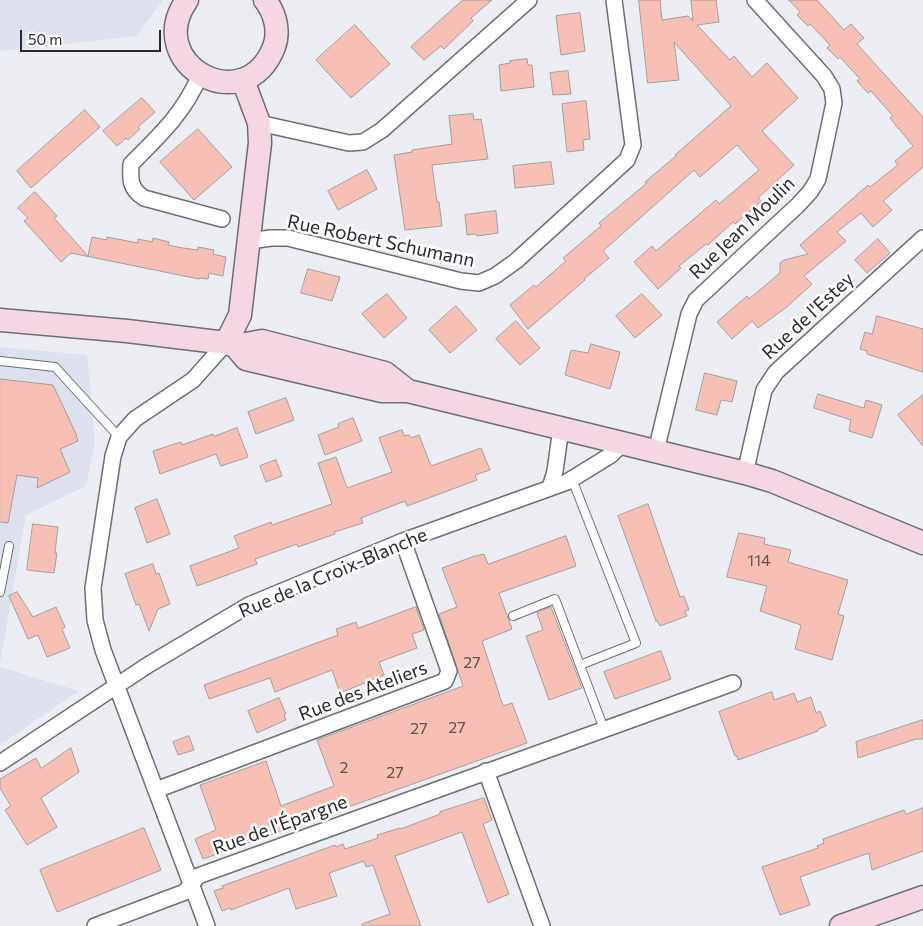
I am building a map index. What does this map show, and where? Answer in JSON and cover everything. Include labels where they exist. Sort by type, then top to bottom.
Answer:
[{"type":"main road","points":[[187,0],[179,15],[176,30],[182,57],[200,75],[221,82],[243,80],[258,71],[270,58],[276,42],[276,24],[271,8],[265,0]]},
{"type":"main road","points":[[231,344],[240,315],[260,143],[259,123],[243,80]]},
{"type":"main road","points":[[0,320],[127,331],[231,344],[262,341],[385,373],[408,391],[745,472],[772,481],[923,543]]},
{"type":"main road","points":[[841,926],[923,897]]},
{"type":"street","points":[[259,123],[349,143],[363,142],[382,130],[529,0]]},
{"type":"street","name":"Rue Robert Schumann","points":[[249,242],[271,238],[288,238],[461,281],[479,283],[494,276],[516,261],[627,160],[633,145],[614,0]]},
{"type":"street","name":"Rue Jean Moulin","points":[[656,451],[689,314],[696,300],[798,205],[810,192],[818,179],[834,103],[832,89],[824,76],[756,1]]},
{"type":"street","points":[[200,75],[193,92],[172,123],[131,164],[130,179],[136,192],[144,198],[222,219]]},
{"type":"street","name":"Rue de l'Estey","points":[[745,472],[764,390],[776,372],[923,238]]},
{"type":"street","points":[[207,926],[98,636],[93,588],[113,456],[119,437],[135,419],[193,380],[231,344]]},
{"type":"street","points":[[550,488],[555,471],[561,428]]},
{"type":"street","name":"Rue de la Croix-Blanche","points":[[0,761],[148,665],[248,606],[403,541],[572,479],[611,455],[623,443]]},
{"type":"street","name":"Rue des Ateliers","points":[[156,790],[445,681],[448,671],[403,541]]},
{"type":"street","name":"Rue de l'Épargne","points":[[94,926],[185,892],[198,876],[733,683]]},
{"type":"street","points":[[486,771],[542,926]]},
{"type":"lane","points":[[0,361],[55,367],[119,437]]},
{"type":"lane","points":[[572,479],[636,642],[580,664]]},
{"type":"lane","points":[[0,592],[8,546]]},
{"type":"lane","points":[[513,616],[555,599],[604,729]]},
{"type":"shaded area","points":[[0,0],[163,0],[137,36],[0,51]]},
{"type":"shaded area","points":[[0,347],[87,355],[95,442],[86,486],[26,515],[0,663]]},
{"type":"shaded area","points":[[0,667],[79,691],[0,745]]},
{"type":"building","points":[[463,0],[492,0],[471,18],[473,21],[444,49],[441,46],[424,60],[411,47]]},
{"type":"building","points":[[639,0],[660,0],[662,20],[688,16],[693,21],[691,0],[716,0],[719,22],[697,25],[730,60],[734,56],[752,77],[767,63],[798,98],[762,131],[794,165],[758,198],[761,201],[735,224],[733,222],[708,245],[706,244],[679,266],[681,268],[658,289],[634,262],[652,246],[656,251],[716,200],[719,204],[759,170],[737,145],[700,177],[694,170],[603,251],[609,258],[528,329],[510,305],[534,285],[536,287],[566,261],[563,258],[601,226],[599,223],[647,183],[645,182],[731,106],[674,42],[679,80],[648,83]]},
{"type":"building","points":[[789,0],[817,0],[844,30],[851,24],[864,38],[857,44],[923,117],[923,167],[883,201],[892,210],[873,227],[861,213],[837,232],[846,241],[804,276],[812,284],[788,306],[758,328],[752,321],[732,339],[717,322],[747,296],[749,299],[780,273],[780,263],[784,260],[808,254],[800,245],[868,185],[870,187],[898,165],[895,161],[913,146],[890,118],[893,116],[871,91],[868,93],[857,81],[860,79],[840,57],[838,59],[827,48],[830,45],[810,24],[808,26],[797,15],[800,12]]},
{"type":"building","points":[[580,13],[585,51],[561,55],[556,16]]},
{"type":"building","points":[[355,25],[390,64],[351,98],[316,60]]},
{"type":"building","points":[[527,59],[528,65],[532,65],[534,87],[501,91],[499,65],[510,63],[510,61]]},
{"type":"building","points":[[568,71],[571,94],[553,95],[550,73]]},
{"type":"building","points":[[142,98],[155,112],[138,127],[140,129],[128,140],[126,138],[117,146],[103,131]]},
{"type":"building","points":[[586,101],[590,139],[583,140],[584,150],[567,152],[562,104]]},
{"type":"building","points":[[85,110],[100,127],[31,188],[17,171]]},
{"type":"building","points":[[473,114],[474,120],[481,119],[488,159],[432,165],[442,226],[405,230],[394,155],[412,152],[412,150],[452,144],[449,116]]},
{"type":"building","points":[[198,129],[232,167],[194,200],[160,162]]},
{"type":"building","points":[[551,162],[554,184],[515,188],[513,166]]},
{"type":"building","points":[[367,170],[377,189],[338,210],[328,191]]},
{"type":"building","points":[[35,192],[57,216],[54,218],[88,256],[92,237],[107,240],[107,237],[138,243],[138,239],[152,242],[153,238],[169,242],[168,245],[183,248],[198,250],[198,247],[214,250],[213,254],[226,257],[223,276],[209,273],[208,279],[199,279],[71,253],[61,262],[24,221],[28,218],[18,208]]},
{"type":"building","points":[[496,211],[498,233],[477,236],[476,234],[467,235],[465,215]]},
{"type":"building","points":[[878,239],[890,253],[867,273],[855,260]]},
{"type":"building","points":[[308,269],[340,277],[332,301],[301,293]]},
{"type":"building","points":[[387,294],[407,318],[384,338],[362,314]]},
{"type":"building","points":[[642,294],[662,315],[635,338],[616,316]]},
{"type":"building","points":[[456,306],[477,330],[450,353],[429,330]]},
{"type":"building","points":[[877,316],[923,329],[923,372],[867,354],[867,351],[860,349],[865,332],[872,334]]},
{"type":"building","points":[[516,321],[540,348],[520,365],[496,339]]},
{"type":"building","points":[[591,344],[620,352],[610,389],[565,375],[571,350],[588,353]]},
{"type":"building","points":[[705,373],[737,381],[732,402],[721,400],[717,415],[696,410]]},
{"type":"building","points":[[0,379],[53,385],[78,441],[60,449],[70,472],[37,488],[38,478],[17,475],[8,523],[0,522]]},
{"type":"building","points":[[818,394],[864,408],[866,400],[882,405],[872,438],[849,431],[851,420],[814,408]]},
{"type":"building","points":[[923,395],[923,446],[898,415]]},
{"type":"building","points":[[286,398],[294,420],[256,434],[248,412]]},
{"type":"building","points":[[353,418],[362,441],[325,455],[318,435],[339,427],[338,424]]},
{"type":"building","points":[[237,428],[248,457],[221,466],[216,454],[160,474],[153,451],[181,442],[182,445]]},
{"type":"building","points":[[402,430],[404,436],[409,435],[411,438],[419,435],[431,466],[481,448],[490,470],[475,475],[477,480],[407,506],[405,501],[361,518],[363,523],[334,532],[335,534],[298,547],[297,544],[255,559],[257,564],[197,586],[190,566],[239,548],[234,536],[271,522],[272,525],[332,504],[318,463],[336,457],[347,488],[392,472],[379,438]]},
{"type":"building","points":[[276,460],[282,476],[266,482],[260,466]]},
{"type":"building","points":[[157,499],[170,534],[147,543],[135,508]]},
{"type":"building","points":[[648,504],[680,597],[684,596],[689,610],[685,611],[687,616],[660,626],[656,621],[618,516]]},
{"type":"building","points":[[33,524],[58,527],[54,573],[27,570]]},
{"type":"building","points":[[739,533],[765,538],[764,544],[791,550],[788,562],[848,580],[838,614],[844,616],[832,660],[795,649],[801,625],[760,611],[767,586],[727,577]]},
{"type":"building","points":[[566,536],[576,566],[499,593],[512,629],[482,641],[503,706],[512,703],[527,743],[203,859],[195,839],[216,830],[200,785],[266,761],[281,806],[334,786],[317,740],[463,686],[439,614],[457,607],[442,568],[484,554],[488,564]]},
{"type":"building","points":[[153,564],[156,574],[159,573],[170,604],[158,609],[149,631],[139,604],[136,605],[125,574]]},
{"type":"building","points":[[17,592],[33,617],[56,607],[65,627],[62,629],[70,648],[47,657],[38,635],[28,639],[9,596]]},
{"type":"building","points":[[416,607],[424,630],[412,634],[417,648],[379,662],[384,675],[340,693],[332,670],[275,692],[270,678],[209,699],[204,685],[338,635],[336,629],[356,622],[358,628]]},
{"type":"building","points":[[551,607],[582,688],[549,700],[526,636],[543,630],[537,613]]},
{"type":"building","points":[[661,651],[671,679],[615,699],[604,672]]},
{"type":"building","points":[[772,692],[774,700],[794,693],[797,702],[811,697],[816,713],[820,711],[826,726],[818,729],[818,731],[738,760],[719,712]]},
{"type":"building","points":[[279,698],[286,714],[284,715],[286,720],[257,733],[248,711]]},
{"type":"building","points":[[923,720],[923,739],[916,739],[858,758],[856,742]]},
{"type":"building","points":[[189,736],[194,750],[178,755],[173,742]]},
{"type":"building","points":[[71,748],[79,772],[41,798],[57,827],[27,845],[5,810],[11,806],[0,788],[0,779],[36,758],[41,768]]},
{"type":"building","points":[[484,798],[492,820],[483,824],[509,894],[488,903],[462,832],[395,856],[421,926],[362,926],[362,924],[390,914],[373,865],[366,867],[364,861],[329,873],[337,896],[296,909],[289,888],[231,910],[230,908],[222,911],[214,891],[223,888],[222,886],[335,845],[336,847],[343,844],[345,849],[378,838],[377,835],[401,829],[440,814],[440,812]]},
{"type":"building","points":[[923,808],[923,851],[872,870],[869,853],[800,877],[810,905],[780,915],[762,867],[818,848],[817,846],[824,843],[823,839],[904,810],[906,814]]},
{"type":"building","points":[[144,828],[161,870],[57,912],[40,870]]}]
